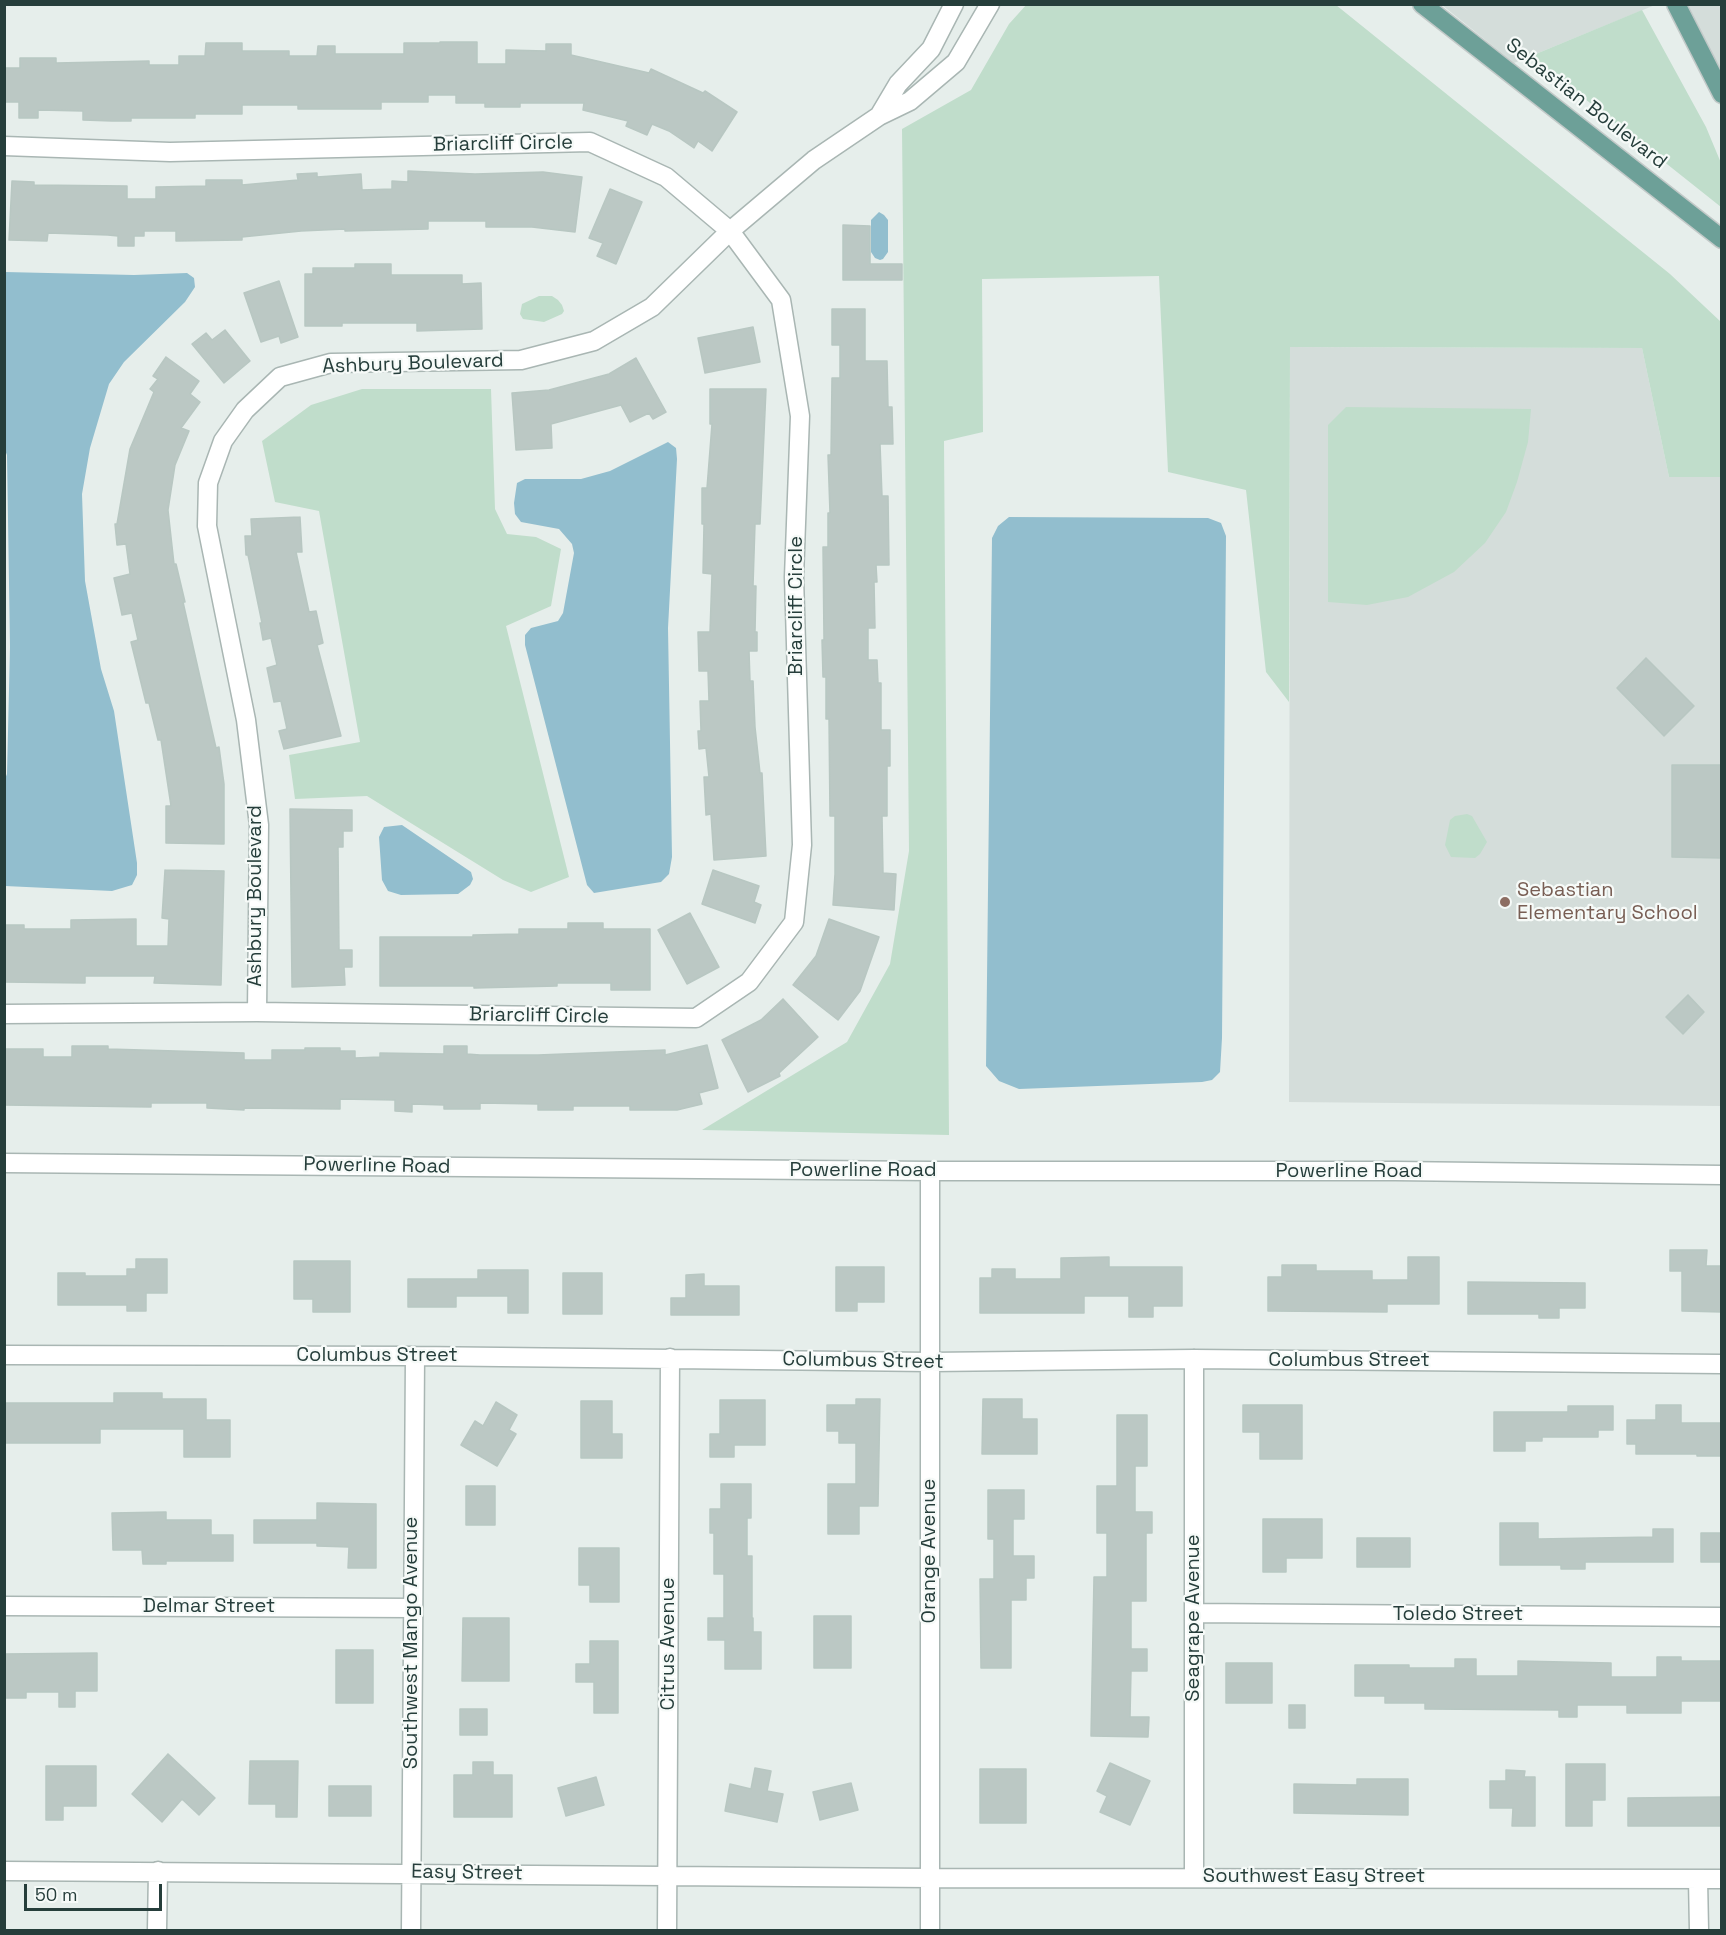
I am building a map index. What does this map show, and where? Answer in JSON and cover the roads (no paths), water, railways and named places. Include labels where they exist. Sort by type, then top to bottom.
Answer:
[{"type":"main road","name":"Sebastian Boulevard","points":[[1422,4],[1722,239]]},
{"type":"main road","points":[[1676,4],[1722,94]]},
{"type":"street","name":"Ashbury Boulevard","points":[[879,116],[898,84],[931,49],[954,4]]},
{"type":"street","name":"Ashbury Boulevard","points":[[256,1012],[259,825],[246,720],[207,526],[208,483],[223,441],[245,410],[280,377],[331,363],[521,360],[594,341],[652,306],[730,231],[814,160],[879,116],[910,101],[956,62],[990,4]]},
{"type":"street","points":[[931,49],[956,62]]},
{"type":"street","name":"Briarcliff Circle","points":[[4,146],[170,152],[590,142],[666,177],[730,231],[781,300],[800,416],[794,577],[802,845],[794,922],[749,982],[696,1018],[256,1012],[4,1014]]},
{"type":"street","name":"Powerline Road","points":[[4,1163],[1722,1175]]},
{"type":"street","name":"Orange Avenue","points":[[930,1171],[930,1930]]},
{"type":"street","name":"Columbus Street","points":[[4,1354],[930,1362],[1194,1359],[1722,1364]]},
{"type":"street","name":"Southwest Mango Avenue","points":[[411,1930],[415,1356]]},
{"type":"street","name":"Citrus Avenue","points":[[667,1930],[670,1358]]},
{"type":"street","name":"Seagrape Avenue","points":[[1194,1359],[1194,1877]]},
{"type":"street","name":"Delmar Street","points":[[4,1606],[413,1608]]},
{"type":"street","name":"Toledo Street","points":[[1194,1613],[1722,1617]]},
{"type":"street","points":[[157,1930],[158,1870]]},
{"type":"street","name":"Easy Street","points":[[4,1871],[158,1870],[930,1878]]},
{"type":"street","name":"Southwest Easy Street","points":[[930,1878],[1698,1879]]},
{"type":"street","points":[[1699,1930],[1698,1879],[1722,1879]]},
{"type":"water","points":[[879,212],[888,220],[888,252],[880,260],[875,258],[871,252],[871,220]]},
{"type":"water","points":[[5,272],[134,275],[187,273],[194,278],[195,287],[185,302],[124,362],[109,384],[90,448],[82,494],[85,581],[101,669],[114,711],[137,863],[137,875],[132,885],[112,891],[5,886],[4,781],[7,774],[10,647],[7,455],[4,448]]},
{"type":"water","points":[[668,442],[676,448],[677,459],[668,628],[672,857],[669,874],[661,882],[594,893],[587,885],[525,645],[525,635],[531,628],[558,621],[563,613],[574,553],[572,544],[559,529],[521,522],[515,514],[517,483],[525,479],[581,479],[610,471]]},
{"type":"water","points":[[1009,517],[1208,518],[1221,523],[1226,536],[1222,1038],[1220,1072],[1212,1080],[1019,1089],[999,1081],[986,1066],[992,538],[998,526]]},
{"type":"water","points":[[402,825],[471,872],[473,879],[470,885],[458,894],[401,895],[388,891],[382,880],[379,837],[384,827]]},
{"type":"place","name":"Sebastian Elementary School","points":[[1505,902]]}]
